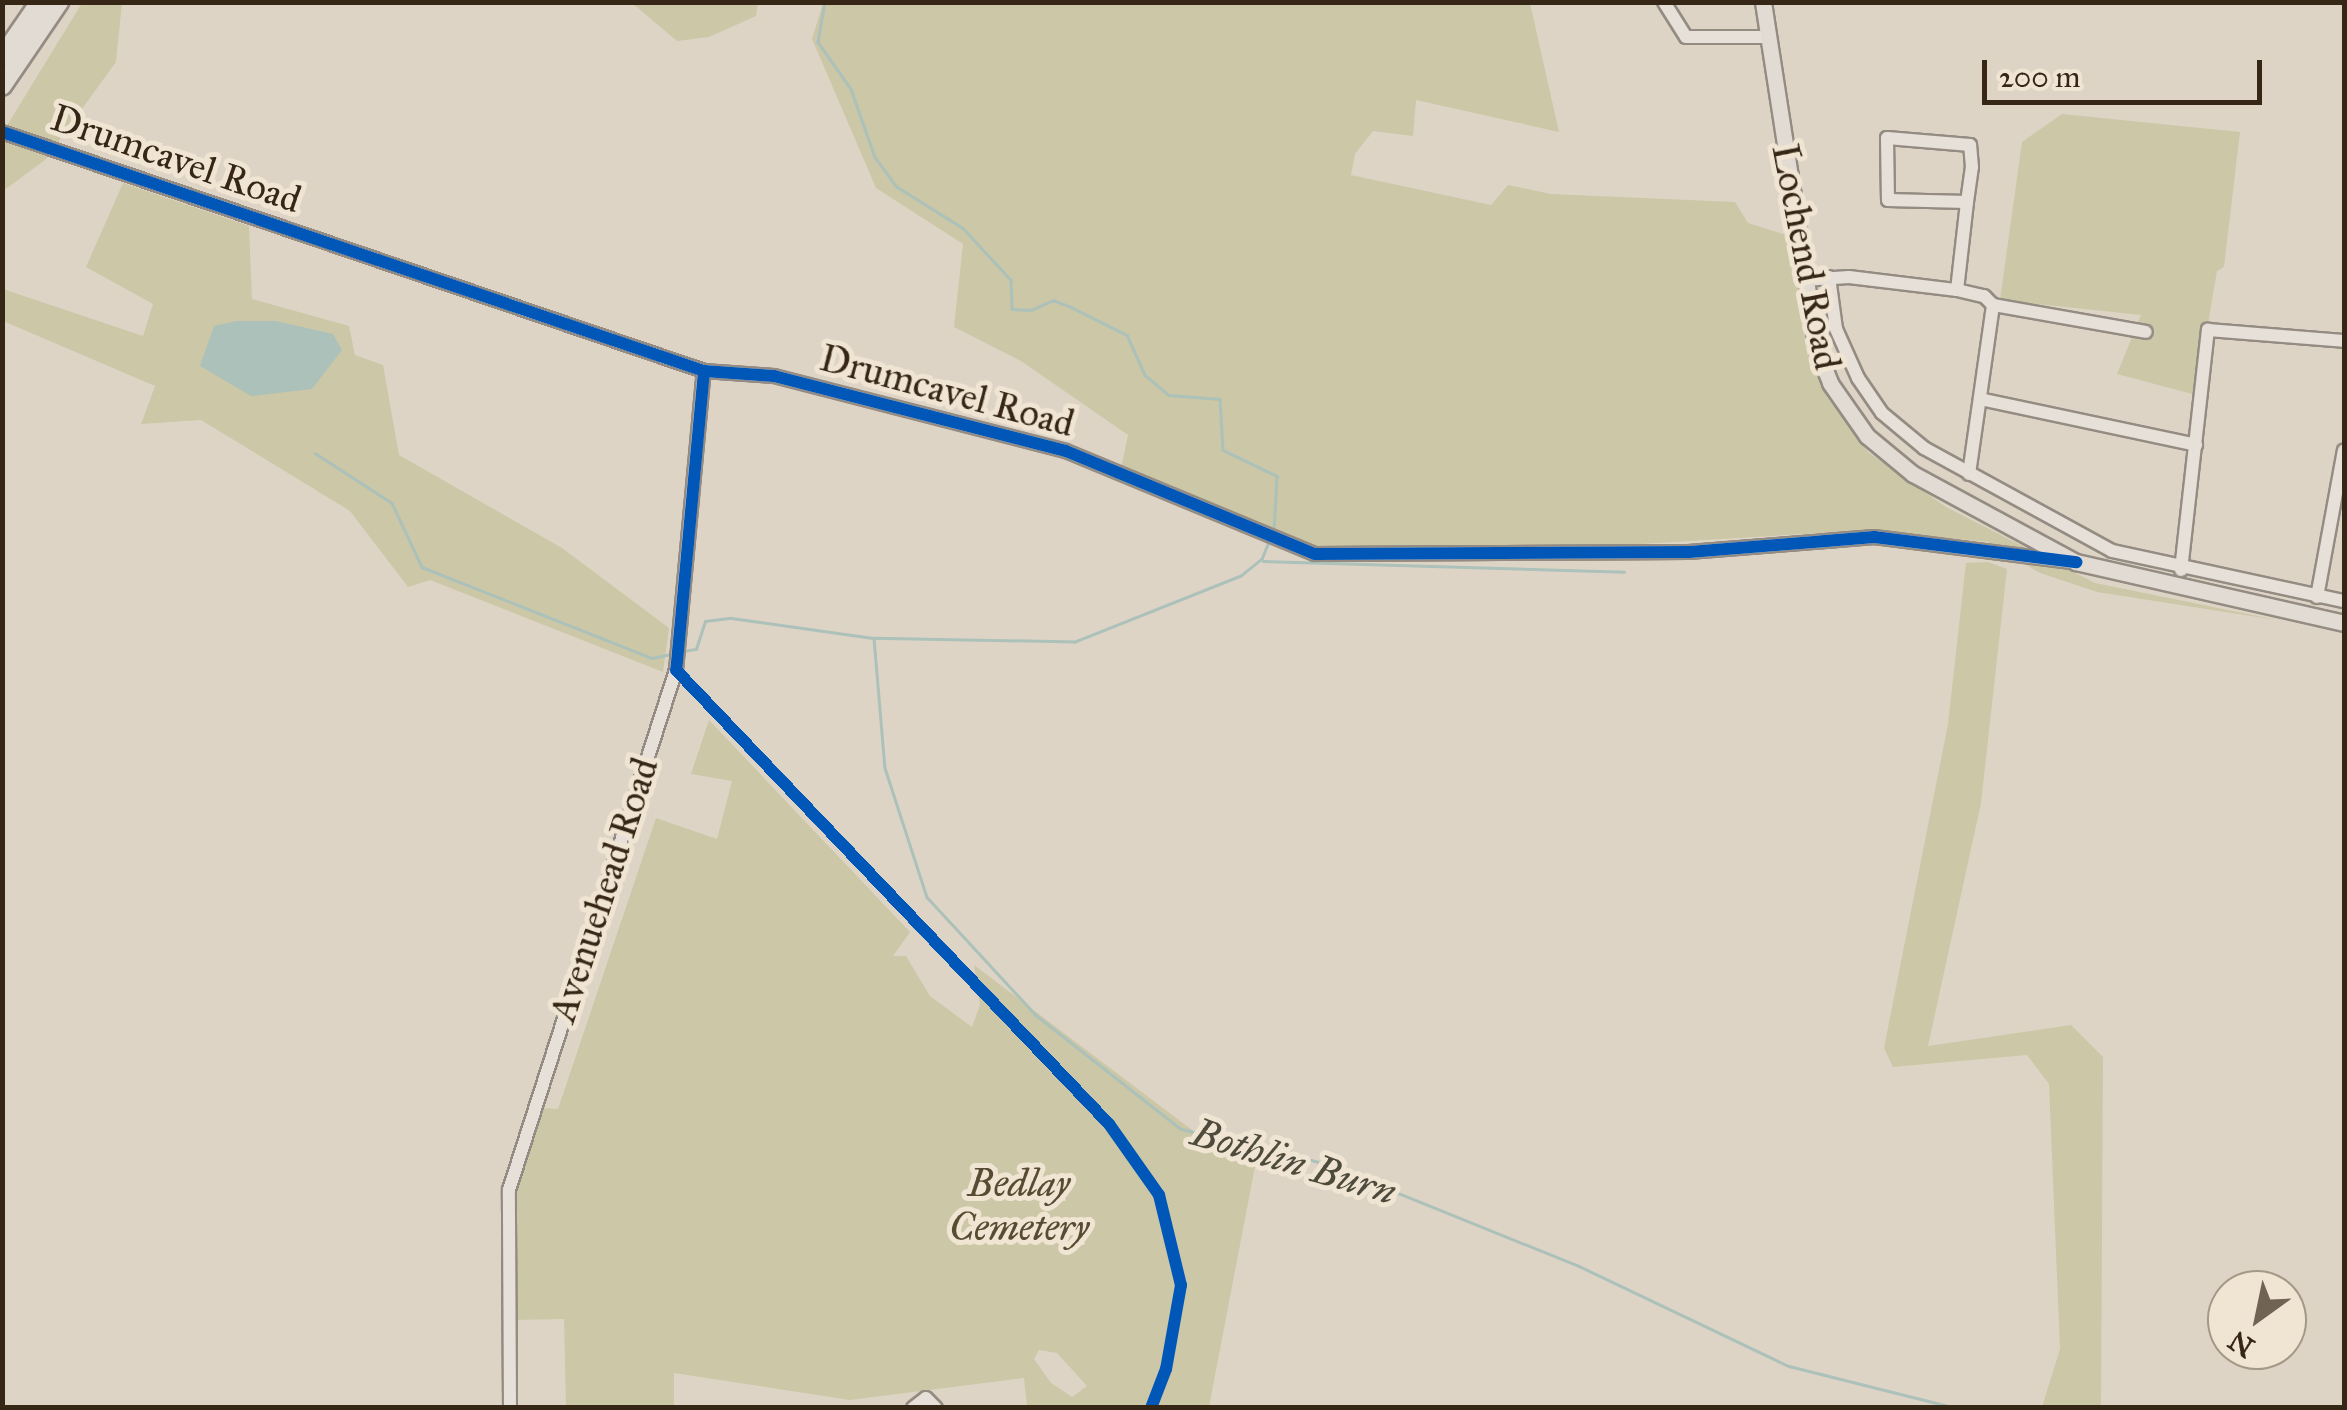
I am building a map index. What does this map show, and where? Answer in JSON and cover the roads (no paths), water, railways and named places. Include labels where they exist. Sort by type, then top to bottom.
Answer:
[{"type":"highway","points":[[2,57],[40,2]]},
{"type":"highway","points":[[2,86],[59,2]]},
{"type":"main road","name":"Lochend Road","points":[[1763,2],[1803,280],[1830,384],[1867,436],[1913,474],[2076,562]]},
{"type":"main road","name":"Drumcavel Road","points":[[2076,562],[2155,584],[2344,623]]},
{"type":"street","points":[[1664,2],[1686,37],[1767,37]]},
{"type":"street","name":"Drumcavel Road","points":[[2,132],[704,371],[774,376],[1066,452],[1315,554],[1504,557],[1702,552],[1874,537],[2076,562]]},
{"type":"street","points":[[1957,290],[1967,202],[1970,144],[1887,138],[1888,200],[1967,202]]},
{"type":"street","points":[[1829,277],[1836,329],[1882,413],[1970,474],[2112,551],[2157,566],[2344,602]]},
{"type":"street","points":[[1803,280],[1829,277],[1957,290],[1984,296],[1993,306],[2146,332]]},
{"type":"street","points":[[1970,474],[1993,306]]},
{"type":"street","points":[[2181,570],[2208,330],[2344,341]]},
{"type":"street","name":"Avenuehead Road","points":[[510,1408],[510,1190],[676,670],[704,371]]},
{"type":"street","points":[[1980,398],[2196,446]]},
{"type":"street","points":[[2318,597],[2344,450]]},
{"type":"street","points":[[2155,584],[2157,566]]},
{"type":"street","points":[[2198,592],[2201,574]]},
{"type":"street","points":[[913,1408],[926,1398],[936,1408]]},
{"type":"waterway","name":"Bothlin Burn","points":[[825,2],[818,42],[851,89],[875,157],[896,186],[963,228],[1011,280],[1012,309],[1031,310],[1053,300],[1071,307],[1127,335],[1145,375],[1169,395],[1220,399],[1223,450],[1277,476],[1274,531]]},
{"type":"waterway","points":[[315,453],[392,503],[422,567],[652,658],[671,654]]},
{"type":"waterway","name":"Bothlin Burn","points":[[1269,542],[1262,559],[1241,576],[1075,642],[874,638],[885,768],[927,897],[1036,1015],[1181,1129],[1324,1163],[1579,1266],[1789,1366],[1956,1408]]},
{"type":"waterway","points":[[1263,561],[1624,572]]},
{"type":"waterway","points":[[683,651],[696,649],[705,621],[731,618],[873,638]]},
{"type":"park label","name":"Bedlay Cemetery","points":[[1019,1206]]}]
